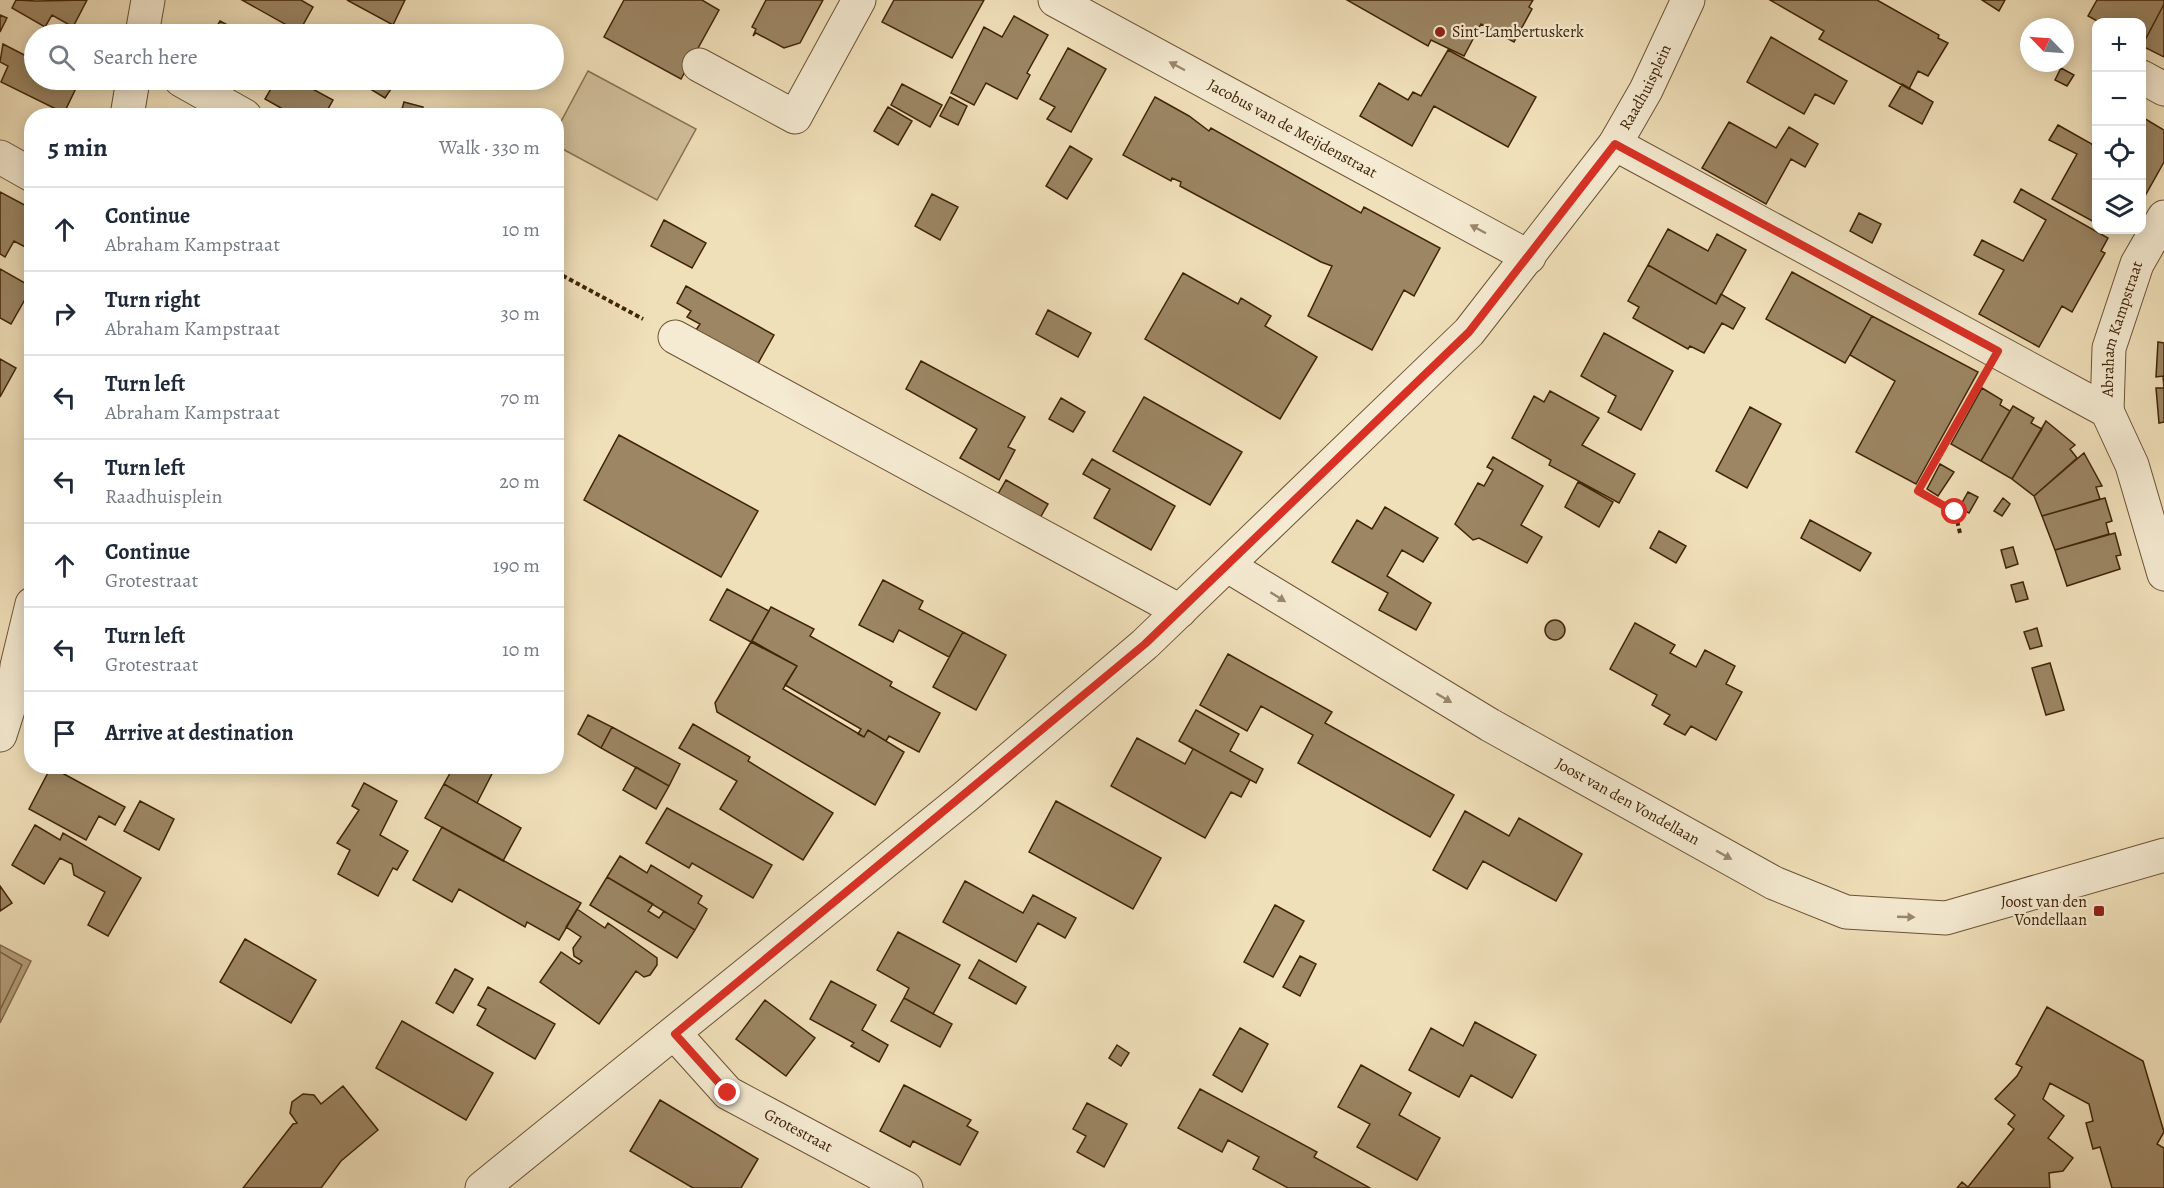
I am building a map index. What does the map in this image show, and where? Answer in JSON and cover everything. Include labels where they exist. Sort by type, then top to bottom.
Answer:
[{"type":"street","points":[[144,24],[148,0]]},
{"type":"street","points":[[699,65],[795,117],[859,0]]},
{"type":"street","name":"Jacobus van de Meijdenstraat","points":[[1056,0],[1529,256]]},
{"type":"street","name":"Raadhuisplein","points":[[1529,256],[1615,144],[1650,81],[1688,0]]},
{"type":"street","points":[[2146,79],[2164,89]]},
{"type":"street","points":[[128,108],[131,90]]},
{"type":"street","points":[[199,90],[231,108]]},
{"type":"street","name":"Abraham Kampstraat","points":[[1615,144],[2107,411]]},
{"type":"street","points":[[0,157],[24,170]]},
{"type":"street","name":"Abraham Kampstraat","points":[[2164,217],[2138,264],[2109,348],[2107,411],[2132,465],[2164,574]]},
{"type":"street","points":[[482,1188],[965,797],[1145,644],[1469,332],[1529,256]]},
{"type":"street","points":[[675,337],[1180,611]]},
{"type":"street","name":"Joost van den Vondellaan","points":[[1228,566],[1490,725],[1774,883],[1846,912],[1946,918],[2164,855]]},
{"type":"street","points":[[0,735],[14,691],[16,666],[24,635]]},
{"type":"street","name":"Grotestraat","points":[[675,1034],[728,1093],[906,1188]]},
{"type":"path","points":[[564,276],[675,337]]},
{"type":"path","points":[[1960,533],[1955,512],[1918,491],[1998,351]]},
{"type":"shaded area","points":[[588,71],[696,129],[657,200],[564,150],[564,116]]},
{"type":"water","points":[[0,945],[31,961],[0,1023]]},
{"type":"building","points":[[16,0],[87,0],[75,24],[68,24],[52,15],[47,24],[40,24],[12,8]]},
{"type":"building","points":[[242,0],[301,0],[313,7],[303,24],[285,24]]},
{"type":"building","points":[[347,0],[405,0],[393,24]]},
{"type":"building","points":[[624,0],[702,0],[719,10],[681,79],[604,37]]},
{"type":"building","points":[[766,0],[823,0],[800,43],[784,48],[756,33],[753,36],[756,29],[752,27]]},
{"type":"building","points":[[894,0],[984,0],[952,58],[882,22]]},
{"type":"building","name":"Sint-Lambertuskerk","points":[[1347,0],[1533,0],[1529,7],[1532,9],[1514,42],[1481,24],[1464,56],[1431,40],[1428,46]]},
{"type":"building","points":[[1770,0],[1877,0],[1939,35],[1938,38],[1948,43],[1928,76],[1918,71],[1909,89],[1819,39],[1824,31]]},
{"type":"building","points":[[1982,0],[2005,0],[1999,11]]},
{"type":"building","points":[[2097,0],[2164,0],[2146,38],[2146,18],[2092,18],[2088,16]]},
{"type":"building","points":[[2164,4],[2164,57],[2146,48],[2146,38]]},
{"type":"building","points":[[0,15],[7,18],[0,32]]},
{"type":"building","points":[[1014,16],[1048,35],[1027,73],[1030,75],[1017,99],[986,83],[974,105],[951,93],[984,27],[1002,37]]},
{"type":"building","points":[[1771,37],[1847,81],[1834,104],[1815,94],[1804,114],[1747,82]]},
{"type":"building","points":[[3,44],[24,55],[24,90],[75,90],[66,108],[54,108],[1,82],[8,66],[0,62]]},
{"type":"building","points":[[1068,48],[1106,69],[1071,132],[1047,119],[1055,107],[1040,99]]},
{"type":"building","points":[[1448,50],[1536,97],[1508,147],[1434,106],[1412,146],[1360,116],[1379,83],[1408,100],[1413,92],[1421,96]]},
{"type":"building","points":[[2059,72],[2068,72],[2074,75],[2067,86],[2055,80]]},
{"type":"building","points":[[902,84],[942,105],[930,127],[891,105]]},
{"type":"building","points":[[1902,84],[1933,102],[1922,124],[1889,106]]},
{"type":"building","points":[[270,90],[314,90],[333,100],[328,108],[281,108],[265,99]]},
{"type":"building","points":[[372,90],[390,90],[385,98]]},
{"type":"building","points":[[950,97],[967,106],[958,125],[940,116]]},
{"type":"building","points":[[1155,97],[1189,116],[1209,131],[1211,128],[1361,213],[1364,207],[1440,248],[1414,296],[1404,290],[1372,350],[1308,316],[1332,266],[1180,186],[1181,182],[1172,178],[1171,181],[1123,155]]},
{"type":"building","points":[[404,102],[423,107],[423,108],[402,108]]},
{"type":"building","points":[[888,107],[912,121],[898,145],[874,131]]},
{"type":"building","points":[[2146,119],[2164,130],[2164,162],[2146,194]]},
{"type":"building","points":[[1729,122],[1776,148],[1789,127],[1818,144],[1805,167],[1791,159],[1766,204],[1702,168]]},
{"type":"building","points":[[2058,125],[2092,144],[2092,221],[2052,199],[2077,154],[2049,140]]},
{"type":"building","points":[[1070,146],[1092,159],[1067,199],[1046,186]]},
{"type":"building","points":[[2021,189],[2092,229],[2092,234],[2101,234],[2108,238],[2101,251],[2105,253],[2072,312],[2062,306],[2039,347],[1979,314],[2004,270],[1974,255],[1982,240],[2023,261],[2046,220],[2014,202]]},
{"type":"building","points":[[0,192],[24,205],[24,246],[14,241],[5,257],[0,254]]},
{"type":"building","points":[[932,194],[958,207],[940,240],[915,226]]},
{"type":"building","points":[[1859,213],[1881,224],[1872,243],[1850,231]]},
{"type":"building","points":[[664,220],[706,243],[692,268],[651,246]]},
{"type":"building","points":[[1668,229],[1708,251],[1717,234],[1746,250],[1716,304],[1648,265]]},
{"type":"building","points":[[1648,265],[1716,304],[1721,294],[1745,308],[1733,329],[1722,323],[1704,353],[1690,346],[1688,349],[1633,318],[1639,307],[1628,301]]},
{"type":"building","points":[[0,269],[24,282],[24,301],[11,324],[0,318]]},
{"type":"building","points":[[1792,272],[1872,316],[1845,363],[1766,319]]},
{"type":"building","points":[[1183,273],[1238,304],[1241,298],[1271,316],[1265,326],[1317,357],[1280,419],[1145,339]]},
{"type":"building","points":[[686,286],[774,335],[756,367],[694,333],[700,324],[687,317],[691,311],[677,303]]},
{"type":"building","points":[[1048,310],[1091,333],[1078,357],[1036,334]]},
{"type":"building","points":[[1872,316],[1978,372],[1916,484],[1856,452],[1895,381],[1850,355]]},
{"type":"building","points":[[1604,333],[1673,371],[1641,430],[1608,412],[1616,396],[1581,376]]},
{"type":"building","points":[[2158,342],[2164,343],[2164,388],[2163,376],[2156,377]]},
{"type":"building","points":[[0,359],[16,368],[0,397]]},
{"type":"building","points":[[921,361],[1025,417],[1008,447],[1015,450],[999,480],[960,458],[977,429],[906,389]]},
{"type":"building","points":[[1982,388],[2002,400],[2000,405],[2010,411],[1981,461],[1951,444]]},
{"type":"building","points":[[2156,388],[2164,388],[2164,422],[2159,423]]},
{"type":"building","points":[[1550,391],[1599,418],[1582,445],[1635,474],[1619,503],[1549,465],[1551,460],[1512,438],[1534,396],[1544,402]]},
{"type":"building","points":[[1144,397],[1242,452],[1210,505],[1113,451]]},
{"type":"building","points":[[1061,398],[1085,412],[1073,432],[1049,419]]},
{"type":"building","points":[[2013,406],[2034,418],[2031,423],[2042,429],[2012,479],[1981,461]]},
{"type":"building","points":[[1750,407],[1781,424],[1747,488],[1716,471]]},
{"type":"building","points":[[2046,421],[2075,445],[2070,449],[2077,458],[2034,496],[2012,479]]},
{"type":"building","points":[[619,435],[758,511],[721,577],[584,500]]},
{"type":"building","points":[[2084,453],[2102,486],[2096,487],[2100,499],[2042,516],[2034,496]]},
{"type":"building","points":[[1493,457],[1543,486],[1521,525],[1542,537],[1527,563],[1479,538],[1473,540],[1455,524],[1478,483],[1484,486],[1493,470],[1487,467]]},
{"type":"building","points":[[1092,459],[1175,506],[1151,550],[1094,518],[1110,489],[1083,474]]},
{"type":"building","points":[[1940,464],[1954,472],[1938,496],[1927,489]]},
{"type":"building","points":[[1006,480],[1048,504],[1036,525],[994,501]]},
{"type":"building","points":[[1578,482],[1613,502],[1599,527],[1565,507]]},
{"type":"building","points":[[1968,492],[1978,497],[1969,513],[1959,508]]},
{"type":"building","points":[[2003,498],[2010,504],[2002,516],[1994,511]]},
{"type":"building","points":[[2105,498],[2112,521],[2106,523],[2109,534],[2055,550],[2042,516]]},
{"type":"building","points":[[1385,507],[1438,538],[1423,562],[1402,550],[1387,576],[1431,603],[1416,630],[1379,610],[1388,593],[1332,562],[1357,520],[1372,529]]},
{"type":"building","points":[[1810,520],[1871,553],[1860,571],[1801,538]]},
{"type":"building","points":[[1659,531],[1686,546],[1676,563],[1650,548]]},
{"type":"building","points":[[2115,533],[2121,555],[2116,556],[2120,569],[2067,586],[2055,550]]},
{"type":"building","points":[[2013,547],[2018,564],[2006,568],[2001,550]]},
{"type":"building","points":[[883,580],[923,601],[919,609],[963,632],[949,657],[899,630],[893,642],[859,625]]},
{"type":"building","points":[[2023,582],[2028,599],[2016,602],[2011,585]]},
{"type":"building","points":[[727,589],[769,611],[751,642],[710,620]]},
{"type":"building","points":[[771,607],[814,629],[810,636],[892,682],[890,686],[940,713],[919,752],[889,736],[886,741],[868,730],[864,737],[858,734],[861,729],[785,685],[797,666],[752,641]]},
{"type":"building","points":[[1555,620],[1562,623],[1565,630],[1562,637],[1555,640],[1548,637],[1545,630],[1548,623]]},
{"type":"building","points":[[1635,623],[1675,645],[1670,653],[1696,667],[1705,650],[1735,666],[1726,684],[1742,692],[1716,740],[1691,726],[1685,735],[1664,724],[1670,715],[1652,705],[1657,695],[1610,669]]},
{"type":"building","points":[[2037,628],[2042,646],[2030,649],[2024,632]]},
{"type":"building","points":[[963,632],[1006,655],[976,710],[933,687]]},
{"type":"building","points":[[751,642],[797,666],[783,689],[864,737],[868,730],[904,752],[875,805],[717,712],[715,703]]},
{"type":"building","points":[[1228,654],[1332,712],[1325,723],[1454,795],[1430,837],[1298,763],[1313,735],[1261,706],[1247,731],[1200,705]]},
{"type":"building","points":[[2050,663],[2064,710],[2046,715],[2032,668]]},
{"type":"building","points":[[1196,710],[1239,734],[1230,751],[1263,769],[1256,783],[1179,741]]},
{"type":"building","points":[[588,715],[612,727],[601,748],[578,734]]},
{"type":"building","points":[[693,724],[750,757],[748,761],[833,813],[803,860],[720,809],[737,781],[679,748]]},
{"type":"building","points":[[612,727],[680,764],[669,786],[601,748]]},
{"type":"building","points":[[1137,738],[1185,764],[1193,749],[1179,741],[1250,780],[1241,797],[1231,792],[1205,838],[1111,786]]},
{"type":"building","points":[[636,767],[669,786],[656,809],[623,790]]},
{"type":"building","points":[[47,774],[64,774],[125,807],[115,825],[99,816],[86,840],[29,809]]},
{"type":"building","points":[[450,774],[492,774],[477,803],[444,784]]},
{"type":"building","points":[[364,783],[397,801],[380,835],[408,851],[397,870],[393,868],[378,896],[338,874],[350,850],[337,843],[359,810],[352,806]]},
{"type":"building","points":[[444,784],[521,828],[503,861],[425,818]]},
{"type":"building","points":[[140,801],[174,819],[159,850],[124,831]]},
{"type":"building","points":[[1056,801],[1161,858],[1133,909],[1029,852]]},
{"type":"building","points":[[667,808],[772,865],[753,898],[692,863],[689,868],[646,843]]},
{"type":"building","points":[[1465,811],[1509,836],[1519,818],[1582,854],[1556,901],[1483,861],[1467,889],[1433,870]]},
{"type":"building","points":[[35,825],[60,840],[63,833],[141,878],[108,936],[88,925],[105,892],[74,875],[72,864],[60,858],[44,884],[12,865]]},
{"type":"building","points":[[442,827],[581,903],[559,940],[527,922],[525,927],[459,889],[452,902],[413,880]]},
{"type":"building","points":[[620,856],[647,873],[651,865],[702,896],[698,903],[707,909],[695,930],[607,877]]},
{"type":"building","points":[[607,877],[653,904],[648,911],[659,918],[664,911],[695,930],[677,958],[590,905]]},
{"type":"building","points":[[965,881],[1023,913],[1033,895],[1076,918],[1065,938],[1038,923],[1016,962],[943,922]]},
{"type":"building","points":[[0,886],[12,903],[0,911]]},
{"type":"building","points":[[1275,905],[1304,921],[1273,977],[1244,962]]},
{"type":"building","points":[[577,909],[605,928],[608,923],[657,958],[657,965],[650,975],[644,977],[636,971],[599,1024],[540,982],[561,952],[579,964],[582,961],[574,956],[573,948],[581,937],[566,927]]},
{"type":"building","points":[[898,932],[960,965],[933,1014],[904,998],[909,988],[877,970]]},
{"type":"building","points":[[245,939],[316,980],[291,1023],[220,982]]},
{"type":"building","points":[[1300,956],[1316,964],[1300,996],[1283,987]]},
{"type":"building","points":[[979,960],[1026,987],[1016,1004],[969,978]]},
{"type":"building","points":[[455,969],[473,979],[453,1013],[436,1003]]},
{"type":"building","points":[[831,981],[876,1005],[862,1030],[888,1045],[879,1062],[851,1046],[854,1043],[810,1019]]},
{"type":"building","points":[[488,987],[555,1024],[535,1059],[477,1025],[486,1009],[478,1005]]},
{"type":"building","points":[[904,998],[952,1024],[940,1047],[891,1021]]},
{"type":"building","points":[[765,1000],[815,1038],[786,1076],[736,1039]]},
{"type":"building","points":[[2047,1007],[2143,1061],[2164,1132],[2157,1144],[2164,1148],[2164,1188],[2112,1188],[2100,1147],[2093,1149],[2086,1123],[2093,1121],[2089,1104],[2050,1083],[2043,1099],[2064,1116],[2048,1138],[2073,1158],[2063,1171],[2049,1173],[2050,1188],[1957,1188],[1962,1182],[1968,1187],[2014,1129],[2008,1124],[2015,1115],[1995,1099],[2017,1076],[2022,1067],[2016,1064]]},
{"type":"building","points":[[402,1021],[493,1073],[466,1120],[376,1068]]},
{"type":"building","points":[[1475,1022],[1536,1055],[1512,1098],[1471,1075],[1459,1097],[1409,1070],[1431,1028],[1463,1046]]},
{"type":"building","points":[[1240,1028],[1268,1044],[1242,1092],[1213,1075]]},
{"type":"building","points":[[1117,1045],[1129,1053],[1121,1066],[1109,1058]]},
{"type":"building","points":[[1361,1065],[1411,1093],[1399,1115],[1440,1138],[1417,1180],[1357,1147],[1370,1124],[1338,1107]]},
{"type":"building","points":[[904,1085],[971,1120],[967,1126],[978,1132],[960,1165],[913,1141],[910,1147],[880,1131]]},
{"type":"building","points":[[343,1086],[378,1130],[341,1161],[321,1188],[243,1188],[293,1124],[297,1123],[290,1113],[292,1102],[303,1094],[314,1095],[321,1104]]},
{"type":"building","points":[[1200,1089],[1317,1152],[1314,1157],[1370,1188],[1288,1188],[1253,1169],[1259,1157],[1228,1140],[1222,1152],[1178,1128]]},
{"type":"building","points":[[660,1100],[758,1159],[741,1188],[693,1188],[630,1151]]},
{"type":"building","points":[[1087,1103],[1127,1124],[1104,1167],[1077,1152],[1086,1136],[1073,1129]]},
{"type":"place","name":"Sint-Lambertuskerk","points":[[1440,32]]},
{"type":"place","name":"Joost van den Vondellaan","points":[[2099,911]]},
{"type":"route","points":[[728,1093],[675,1034],[965,797],[1145,644],[1311,487],[1469,332],[1615,144],[1998,351],[1918,491],[1955,512]]}]
